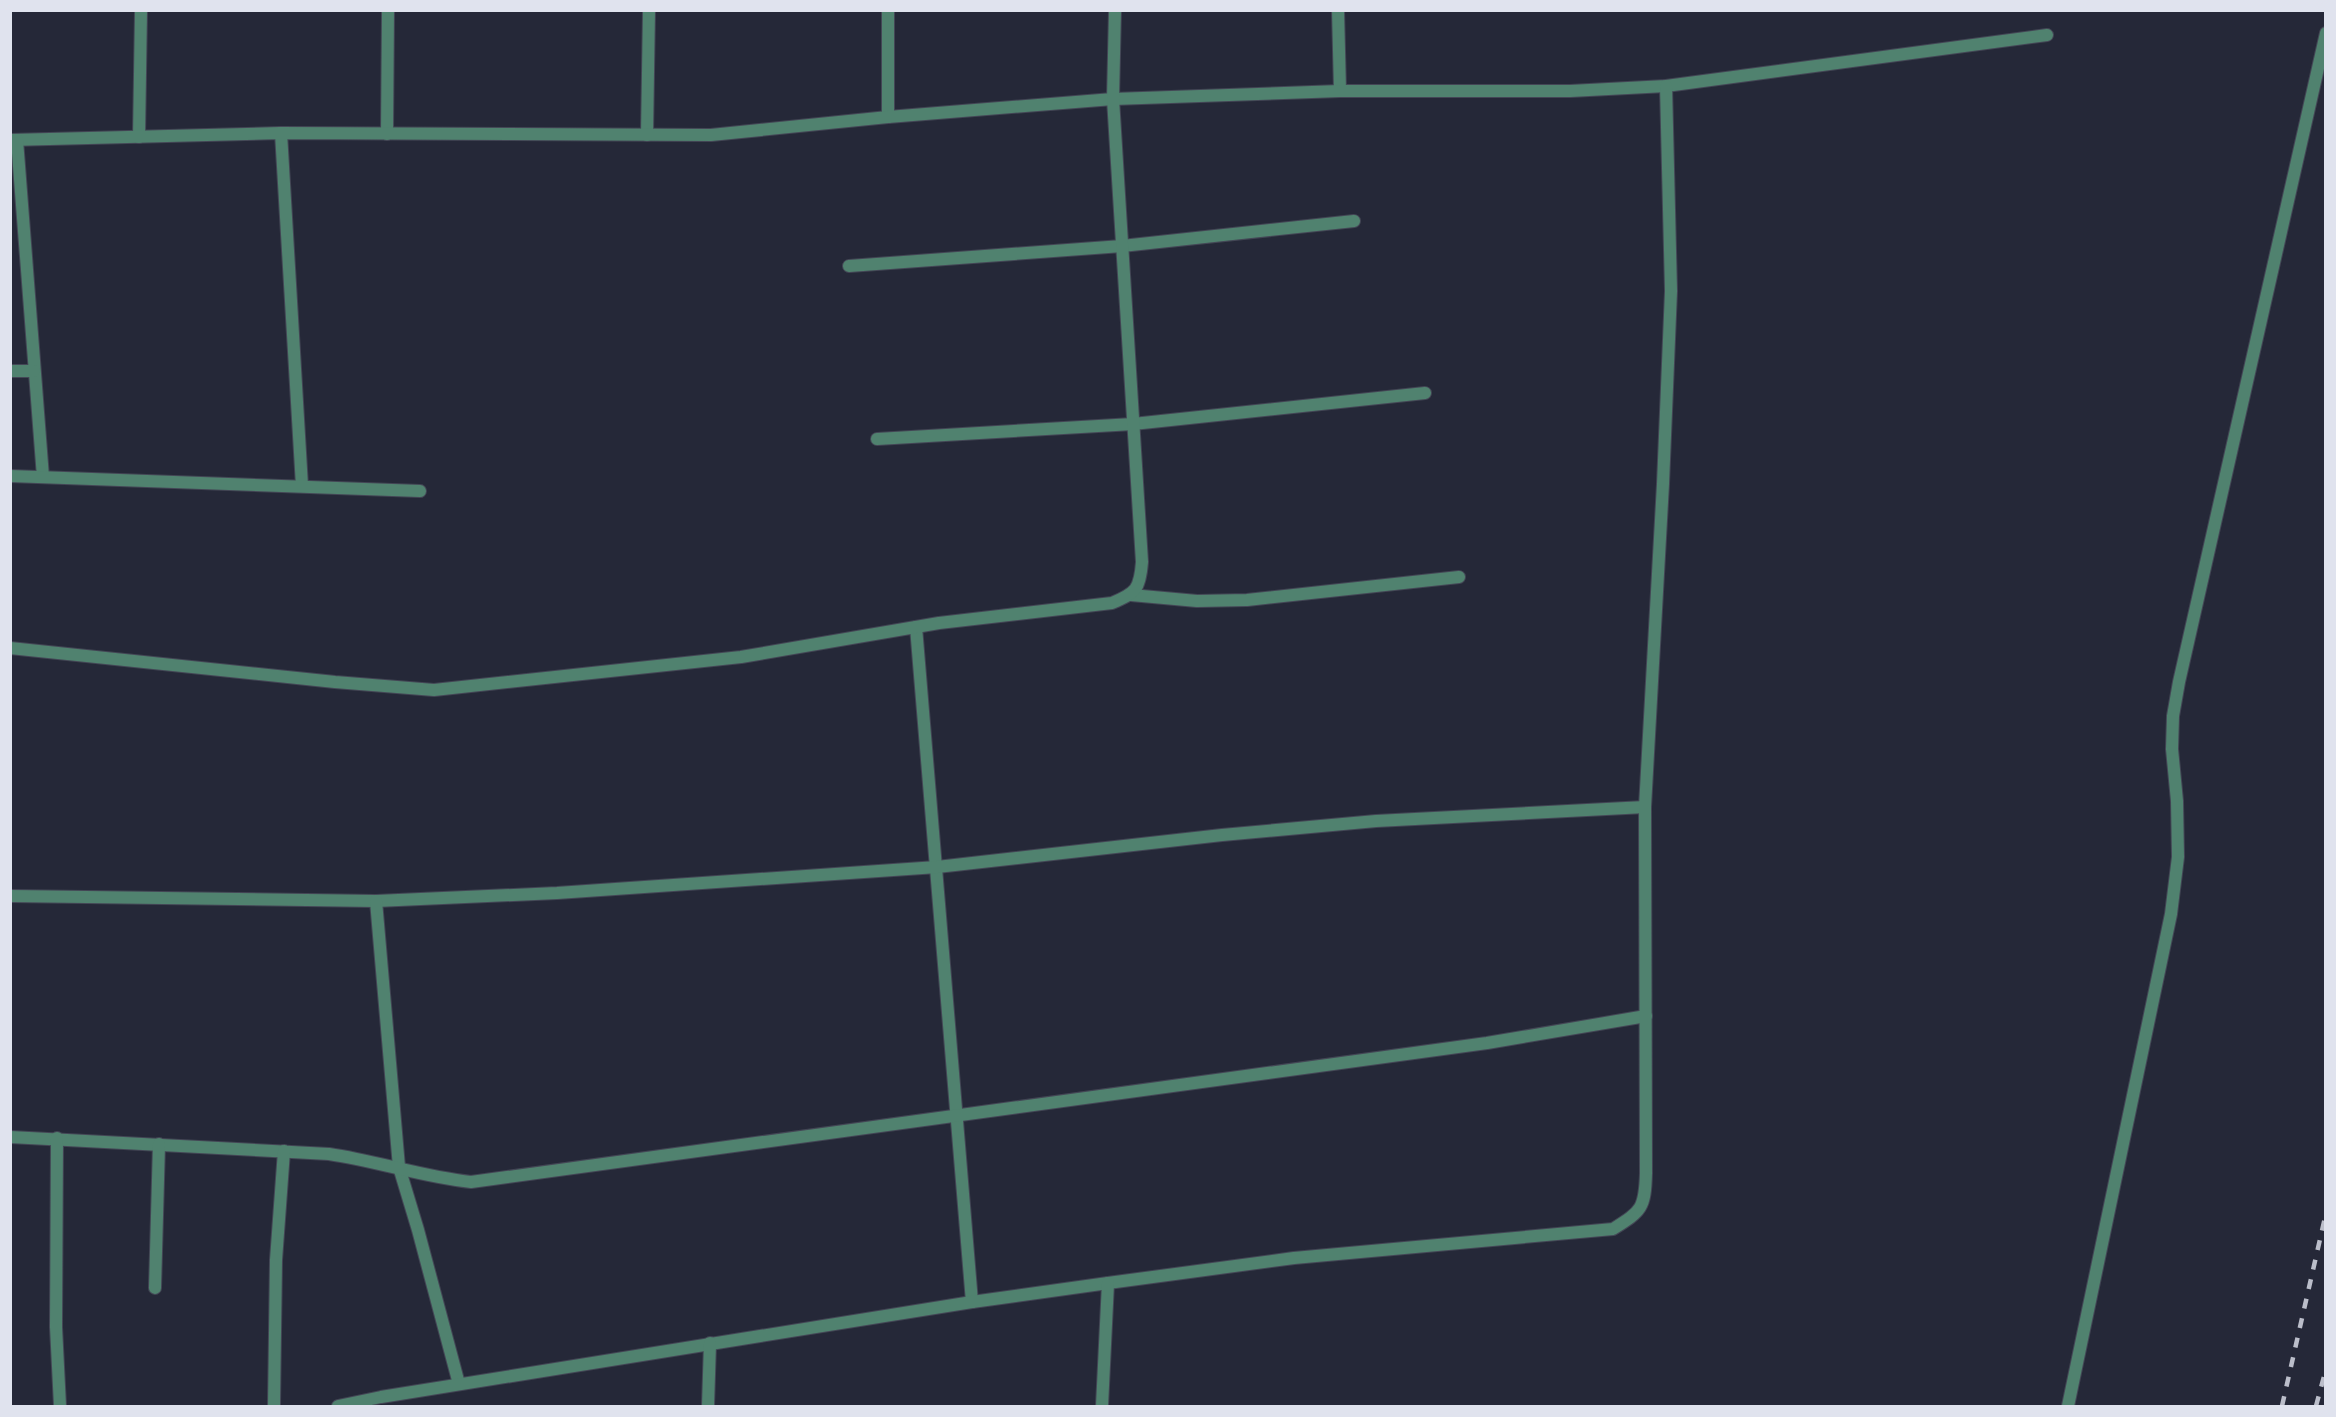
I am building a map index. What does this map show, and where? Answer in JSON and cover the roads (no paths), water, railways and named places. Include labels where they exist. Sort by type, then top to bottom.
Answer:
[{"type":"street","points":[[138,137],[141,10]]},
{"type":"street","points":[[387,134],[388,10]]},
{"type":"street","points":[[647,135],[649,10]]},
{"type":"street","points":[[888,10],[888,117]]},
{"type":"street","points":[[1115,10],[1113,99],[1142,562],[1140,579],[1131,595]]},
{"type":"street","points":[[1338,10],[1340,91]]},
{"type":"street","points":[[2068,1407],[2170,914],[2178,857],[2177,801],[2172,749],[2179,682],[2325,33]]},
{"type":"street","points":[[43,477],[14,140],[281,133],[711,135],[888,117],[1113,99],[1340,91],[1570,91],[1666,86],[2047,34]]},
{"type":"street","points":[[338,1407],[459,1384],[972,1302],[1294,1258],[1612,1229],[1633,1216],[1645,1198],[1645,807],[1663,484],[1670,303],[1666,86]]},
{"type":"street","points":[[281,133],[302,486]]},
{"type":"street","points":[[849,266],[1122,246],[1354,221]]},
{"type":"street","points":[[10,371],[34,371]]},
{"type":"street","points":[[877,439],[1133,424],[1425,393]]},
{"type":"street","points":[[10,476],[420,490]]},
{"type":"street","points":[[10,648],[324,681],[434,690],[741,657],[916,627],[1112,603],[1131,595],[1197,601],[1247,600],[1459,577]]},
{"type":"street","points":[[916,627],[938,867],[972,1302]]},
{"type":"street","points":[[10,896],[376,900],[558,893],[938,867],[1222,835],[1376,821],[1645,807]]},
{"type":"street","points":[[376,900],[399,1167],[459,1384]]},
{"type":"street","points":[[10,1137],[329,1154],[399,1167],[441,1178],[471,1182],[1487,1042],[1646,1016]]},
{"type":"street","points":[[57,1138],[56,1327],[60,1407]]},
{"type":"street","points":[[155,1288],[159,1144]]},
{"type":"street","points":[[274,1407],[276,1260],[284,1151]]},
{"type":"street","points":[[1102,1407],[1108,1283]]},
{"type":"street","points":[[708,1407],[710,1343]]},
{"type":"railway","points":[[2282,1406],[2326,1213]]},
{"type":"railway","points":[[2316,1406],[2326,1369]]}]
